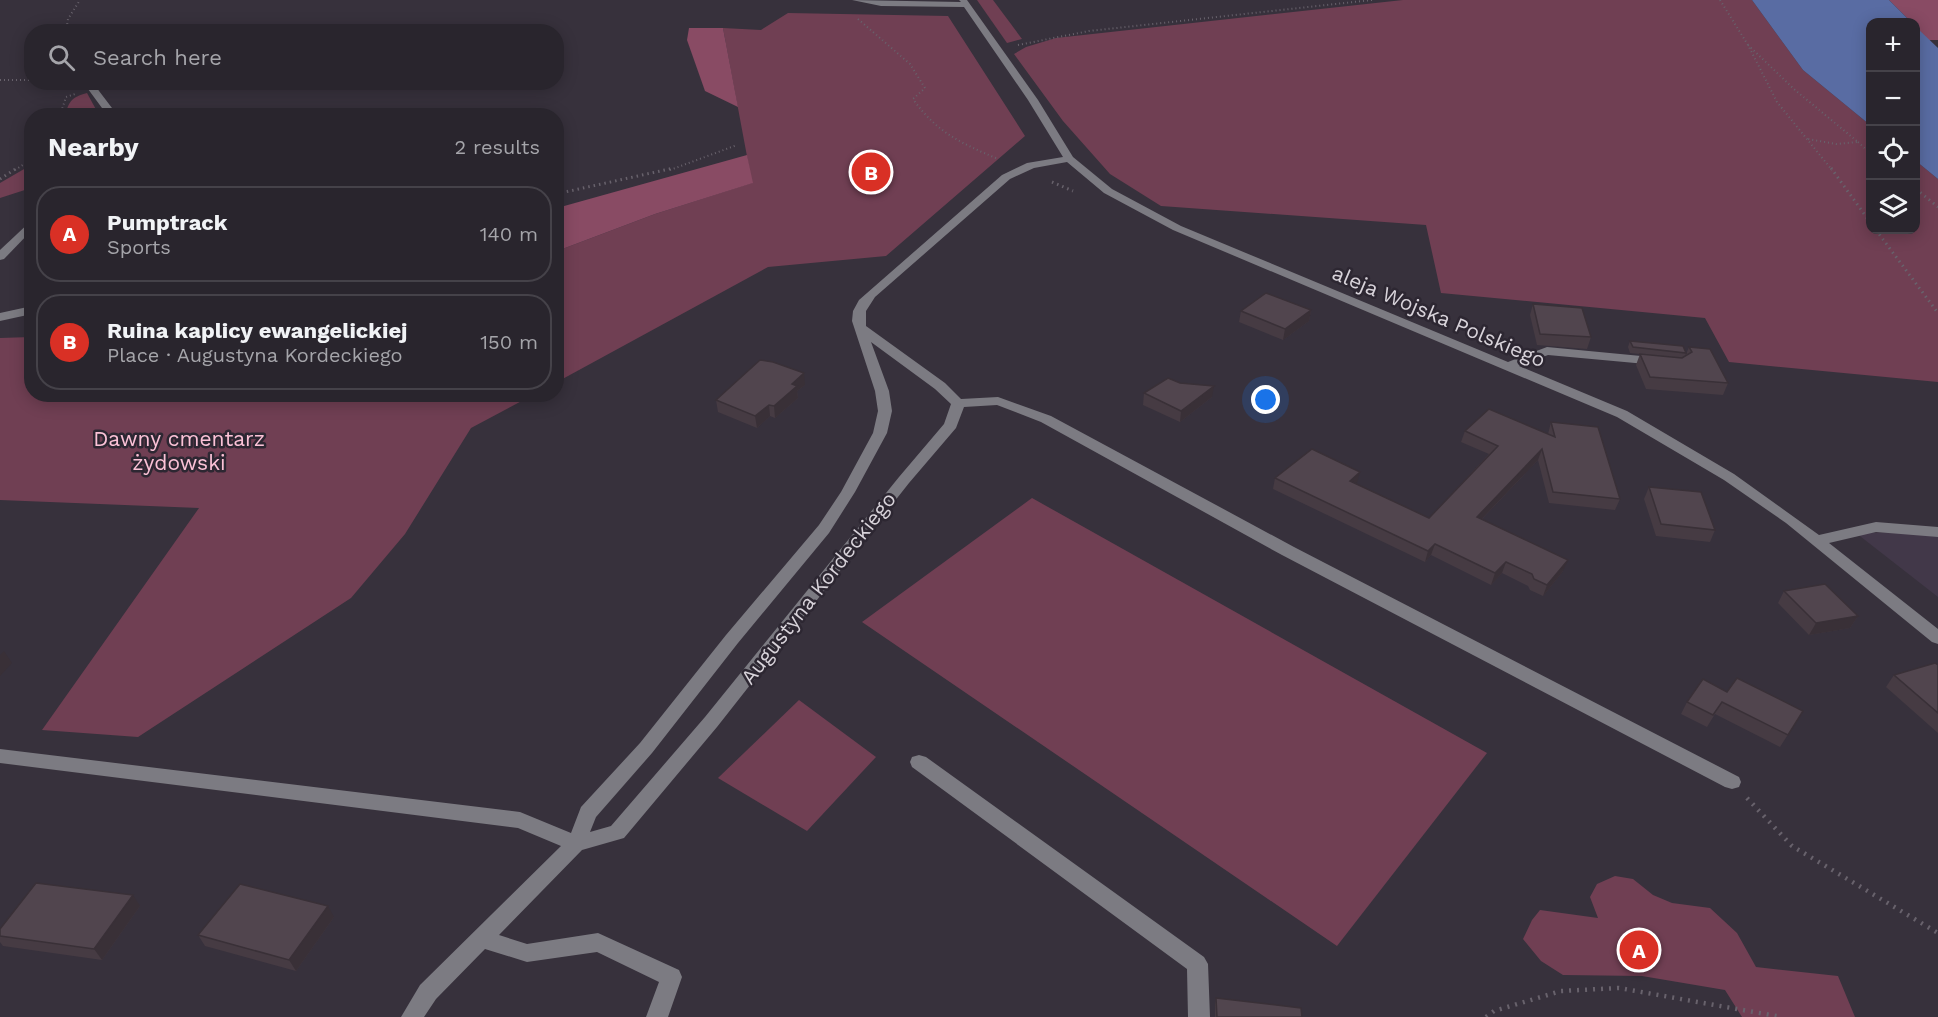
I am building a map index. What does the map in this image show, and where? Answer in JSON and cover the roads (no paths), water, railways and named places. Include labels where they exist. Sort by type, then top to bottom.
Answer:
[{"type":"street","points":[[856,0],[871,3],[964,3]]},
{"type":"street","name":"aleja Wojska Polskiego","points":[[964,3],[1033,100],[1069,159],[1108,191],[1177,228],[1622,414],[1730,477],[1818,540],[1938,638]]},
{"type":"street","points":[[94,90],[106,108]]},
{"type":"street","name":"Augustyna Kordeckiego","points":[[412,1017],[428,992],[576,844],[588,813],[646,747],[824,529],[848,492],[880,433],[885,411],[882,391],[857,318],[859,306],[995,185],[1020,169],[1044,162],[1069,159]]},
{"type":"street","points":[[0,257],[24,232]]},
{"type":"street","points":[[0,317],[24,312]]},
{"type":"street","points":[[860,328],[940,386],[958,403],[998,401],[1046,419],[1299,556],[1732,782]]},
{"type":"street","points":[[1508,366],[1547,351],[1667,362]]},
{"type":"street","name":"Augustyna Kordeckiego","points":[[576,844],[617,832],[711,722],[904,480],[951,425],[958,403]]},
{"type":"street","points":[[1818,540],[1876,527],[1938,532]]},
{"type":"street","points":[[0,756],[520,820],[576,844]]},
{"type":"street","points":[[919,762],[1197,964],[1199,1017]]},
{"type":"street","points":[[482,939],[527,954],[598,942],[671,977],[657,1017]]},
{"type":"water","points":[[1752,0],[1889,0],[1907,18],[1866,18],[1866,122],[1803,70]]},
{"type":"water","points":[[1920,31],[1938,48],[1938,179],[1920,164]]},
{"type":"place","name":"Ruina kaplicy ewangelickiej","points":[[871,172]]},
{"type":"place","name":"Pumptrack","points":[[1639,950]]},
{"type":"park label","name":"Dawny cmentarz żydowski","points":[[179,450]]}]
